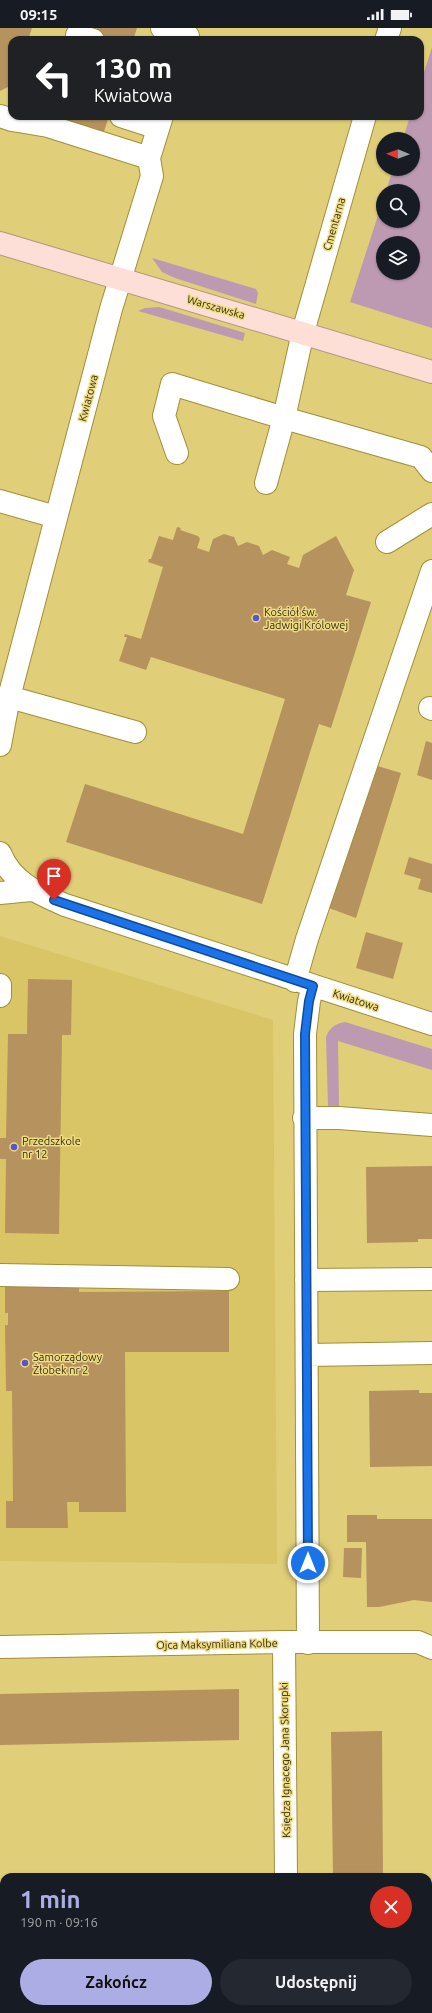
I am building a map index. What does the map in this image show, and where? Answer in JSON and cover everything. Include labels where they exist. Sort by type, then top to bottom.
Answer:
[{"type":"main road","name":"Warszawska","points":[[0,243],[120,280],[303,332],[432,372]]},
{"type":"street","points":[[162,28],[188,35]]},
{"type":"street","points":[[40,120],[50,121],[149,158],[160,122],[147,120]]},
{"type":"street","name":"Cmentarna","points":[[266,482],[284,418],[303,332],[364,120]]},
{"type":"street","name":"Kwiatowa","points":[[0,745],[7,692],[120,280],[152,176],[149,158]]},
{"type":"street","points":[[176,453],[164,416],[172,384],[421,457],[432,471]]},
{"type":"street","points":[[0,501],[56,517]]},
{"type":"street","points":[[387,542],[432,514]]},
{"type":"street","points":[[308,1643],[304,1118],[305,1034],[309,1001],[304,983],[307,939],[432,571]]},
{"type":"street","points":[[7,692],[135,732]]},
{"type":"street","name":"Kwiatowa","points":[[0,853],[6,867],[31,890],[65,905],[432,1024]]},
{"type":"street","points":[[0,893],[31,890]]},
{"type":"street","points":[[0,985],[0,996]]},
{"type":"street","points":[[304,1118],[339,1118],[432,1125]]},
{"type":"street","points":[[0,1275],[228,1279]]},
{"type":"street","points":[[306,1280],[432,1279]]},
{"type":"street","points":[[307,1355],[432,1353]]},
{"type":"street","name":"Ojca Maksymiliana Kolbe","points":[[0,1647],[284,1642],[418,1642],[432,1648]]},
{"type":"street","name":"Księdza Ignacego Jana Skorupki","points":[[284,1642],[286,1873]]},
{"type":"shaded area","points":[[432,47],[432,328],[350,302],[376,222],[376,228],[420,228],[420,184],[388,184],[391,176],[420,176],[420,132],[405,132],[409,120],[424,120],[424,72]]},
{"type":"shaded area","points":[[152,258],[256,289],[258,293],[256,304],[175,278],[162,272]]},
{"type":"shaded area","points":[[159,307],[245,333],[243,341],[138,311],[145,308]]},
{"type":"shaded area","points":[[0,936],[273,1020],[277,1564],[0,1561]]},
{"type":"shaded area","points":[[345,1022],[432,1049],[432,1070],[338,1041],[339,1107],[328,1106],[326,1037],[333,1026]]},
{"type":"building","points":[[0,28],[32,28],[29,36],[8,36],[8,87],[0,91]]},
{"type":"building","points":[[97,28],[137,28],[134,36],[94,36]]},
{"type":"building","points":[[68,120],[108,120],[100,144],[64,132]]},
{"type":"building","name":"Kościół św. Jadwigi Królowej","points":[[177,527],[181,528],[180,530],[198,536],[200,539],[197,548],[209,552],[213,539],[224,534],[234,537],[238,546],[247,542],[259,546],[263,555],[272,550],[290,557],[287,564],[299,568],[303,555],[336,536],[354,570],[346,595],[371,602],[331,728],[319,724],[262,904],[66,842],[85,784],[243,834],[285,699],[151,657],[146,670],[119,661],[127,637],[124,637],[125,634],[141,639],[163,567],[148,562],[149,559],[151,559],[159,536],[173,540]]},
{"type":"building","points":[[426,741],[432,743],[432,780],[417,775]]},
{"type":"building","points":[[374,765],[401,773],[356,918],[329,908]]},
{"type":"building","points":[[409,857],[432,864],[432,893],[418,889],[421,879],[404,874]]},
{"type":"building","points":[[366,932],[403,943],[393,979],[356,968]]},
{"type":"building","points":[[28,979],[72,980],[71,1035],[62,1035],[59,1234],[5,1233],[6,1159],[0,1159],[0,1138],[6,1138],[8,1034],[27,1034]]},
{"type":"building","points":[[432,1166],[432,1239],[418,1239],[418,1242],[367,1243],[366,1167]]},
{"type":"building","points":[[5,1286],[79,1286],[79,1292],[229,1291],[229,1352],[125,1352],[126,1512],[79,1512],[79,1502],[67,1502],[68,1528],[6,1528],[6,1501],[13,1501],[12,1391],[6,1391],[5,1325],[8,1325],[8,1313],[5,1313]]},
{"type":"building","points":[[419,1390],[419,1393],[432,1393],[432,1466],[370,1467],[369,1391]]},
{"type":"building","points":[[347,1515],[377,1515],[377,1519],[432,1519],[432,1602],[414,1600],[379,1607],[367,1607],[366,1542],[347,1542]]},
{"type":"building","points":[[344,1548],[362,1548],[361,1578],[343,1577]]},
{"type":"building","points":[[239,1689],[239,1740],[0,1745],[0,1694]]},
{"type":"building","points":[[382,1731],[383,1873],[333,1873],[331,1732]]},
{"type":"place","name":"Kościół św. Jadwigi Królowej","points":[[256,618]]},
{"type":"place","name":"Przedszkole nr 12","points":[[14,1147]]},
{"type":"place","name":"Samorządowy Żłobek nr 2","points":[[25,1363]]},
{"type":"route","points":[[54,900],[65,905],[313,986],[309,1001],[305,1034],[304,1118],[308,1563]]}]
